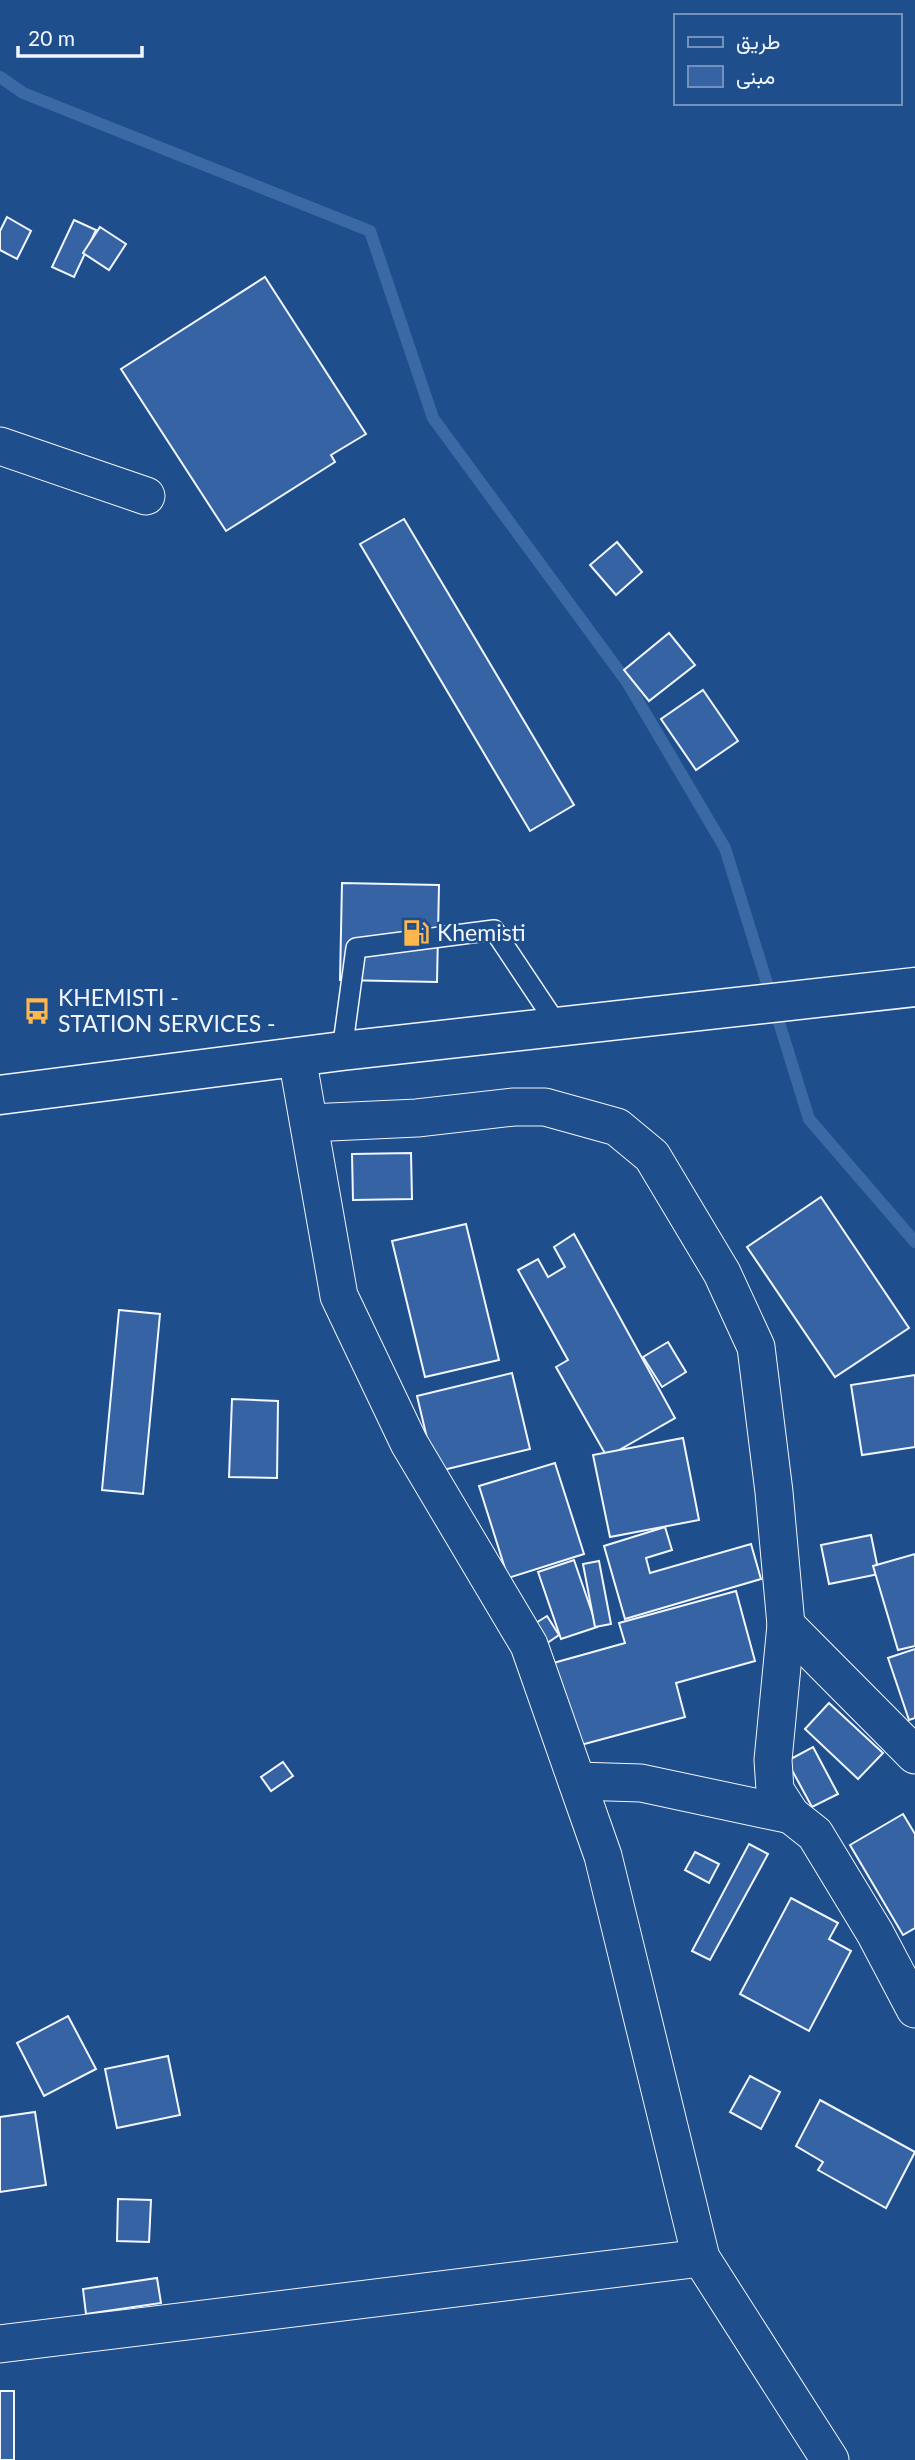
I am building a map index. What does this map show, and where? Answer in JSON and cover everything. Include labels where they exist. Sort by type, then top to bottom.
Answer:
[{"type":"main road","points":[[0,1095],[342,1051],[915,987]]},
{"type":"street","points":[[0,446],[146,496]]},
{"type":"street","points":[[297,1057],[339,1296],[409,1443],[529,1645],[603,1856],[701,2258],[830,2460]]},
{"type":"street","points":[[309,1122],[417,1118],[514,1107],[545,1107],[617,1127],[653,1156],[722,1273],[756,1347],[774,1492],[786,1625],[773,1760],[775,1790],[791,1815],[815,1834],[875,1933],[915,2009]]},
{"type":"street","points":[[786,1625],[915,1755]]},
{"type":"street","points":[[577,1781],[641,1783],[791,1815]]},
{"type":"street","points":[[0,2344],[701,2258]]},
{"type":"lane","points":[[342,1051],[356,948],[494,930],[573,1026]]},
{"type":"building","points":[[7,217],[31,231],[17,259],[0,250],[0,231]]},
{"type":"building","points":[[74,220],[96,230],[74,277],[52,267]]},
{"type":"building","points":[[100,227],[126,244],[109,270],[83,253]]},
{"type":"building","points":[[265,277],[366,434],[331,455],[335,462],[226,531],[121,369]]},
{"type":"building","points":[[404,519],[574,805],[530,831],[360,544]]},
{"type":"building","points":[[617,542],[642,572],[616,595],[590,565]]},
{"type":"building","points":[[669,633],[695,665],[649,701],[624,670]]},
{"type":"building","points":[[703,690],[738,741],[696,770],[661,719]]},
{"type":"building","points":[[342,883],[439,885],[437,982],[340,980]]},
{"type":"building","points":[[411,1153],[412,1199],[353,1200],[352,1154]]},
{"type":"building","points":[[821,1197],[909,1328],[835,1377],[747,1247]]},
{"type":"building","points":[[466,1224],[499,1360],[425,1377],[392,1241]]},
{"type":"building","points":[[574,1234],[675,1418],[607,1457],[556,1367],[568,1360],[518,1270],[538,1259],[548,1277],[565,1267],[554,1247]]},
{"type":"building","points":[[119,1310],[160,1314],[143,1494],[102,1490]]},
{"type":"building","points":[[668,1342],[686,1372],[662,1387],[643,1357]]},
{"type":"building","points":[[512,1373],[530,1449],[435,1472],[417,1396]]},
{"type":"building","points":[[915,1375],[915,1447],[862,1455],[851,1385]]},
{"type":"building","points":[[232,1399],[278,1401],[277,1478],[229,1477]]},
{"type":"building","points":[[683,1438],[699,1520],[610,1537],[593,1455]]},
{"type":"building","points":[[555,1463],[584,1554],[508,1578],[479,1486]]},
{"type":"building","points":[[665,1527],[672,1550],[646,1558],[650,1573],[751,1544],[761,1579],[625,1619],[604,1546]]},
{"type":"building","points":[[871,1535],[879,1574],[829,1584],[821,1545]]},
{"type":"building","points":[[915,1554],[915,1646],[898,1650],[873,1566]]},
{"type":"building","points":[[574,1560],[597,1627],[561,1639],[538,1572]]},
{"type":"building","points":[[599,1561],[611,1624],[595,1627],[583,1564]]},
{"type":"building","points":[[736,1591],[755,1661],[676,1683],[685,1717],[562,1750],[539,1667],[625,1643],[619,1623]]},
{"type":"building","points":[[547,1616],[559,1635],[531,1654],[518,1634]]},
{"type":"building","points":[[915,1649],[915,1718],[909,1720],[888,1658]]},
{"type":"building","points":[[829,1703],[883,1753],[858,1779],[805,1729]]},
{"type":"building","points":[[813,1747],[838,1794],[812,1807],[787,1761]]},
{"type":"building","points":[[283,1762],[293,1776],[271,1791],[261,1777]]},
{"type":"building","points":[[903,1814],[915,1834],[915,1928],[903,1935],[850,1845]]},
{"type":"building","points":[[749,1844],[768,1854],[710,1960],[692,1951]]},
{"type":"building","points":[[695,1852],[719,1864],[709,1883],[685,1870]]},
{"type":"building","points":[[791,1898],[838,1923],[829,1939],[851,1951],[809,2031],[740,1994]]},
{"type":"building","points":[[68,2016],[96,2069],[44,2096],[17,2043]]},
{"type":"building","points":[[168,2056],[180,2115],[117,2128],[105,2069]]},
{"type":"building","points":[[750,2076],[780,2092],[761,2129],[730,2112]]},
{"type":"building","points":[[820,2100],[915,2152],[886,2208],[818,2170],[823,2162],[796,2146]]},
{"type":"building","points":[[35,2112],[46,2185],[0,2192],[0,2117]]},
{"type":"building","points":[[118,2199],[151,2200],[149,2242],[117,2241]]},
{"type":"building","points":[[157,2278],[161,2303],[86,2314],[83,2289]]},
{"type":"building","points":[[0,2391],[14,2391],[14,2460],[0,2460]]},
{"type":"waterway","points":[[0,77],[23,93],[370,231],[433,418],[627,682],[725,848],[809,1119],[915,1242]]},
{"type":"place","name":"Khemisti","points":[[416,933]]},
{"type":"place","name":"KHEMISTI - STATION SERVICES -","points":[[37,1011]]}]
